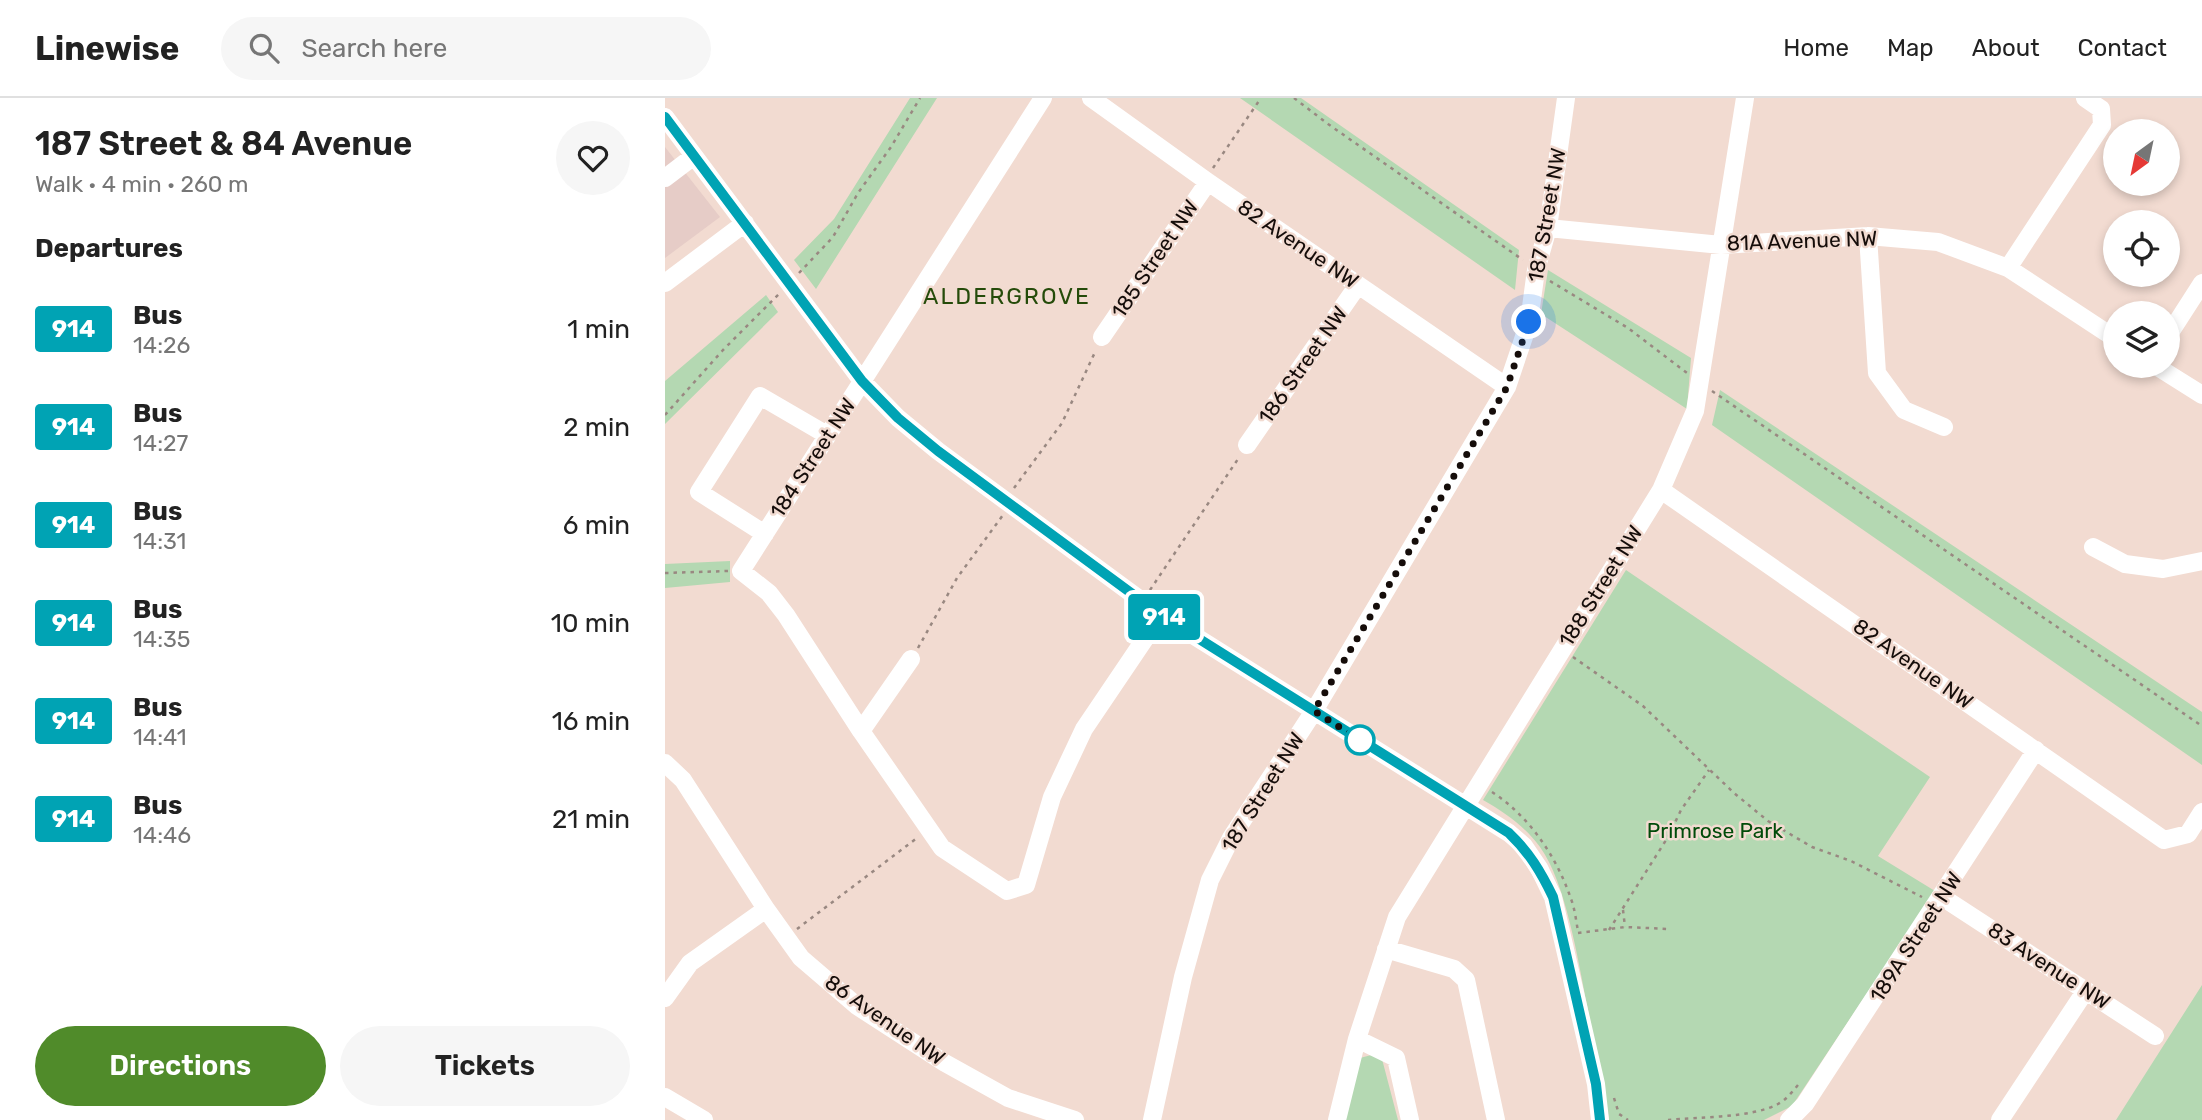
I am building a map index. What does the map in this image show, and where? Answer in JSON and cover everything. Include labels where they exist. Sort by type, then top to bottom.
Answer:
[{"type":"street","name":"184 Street NW","points":[[741,570],[1042,98]]},
{"type":"street","name":"82 Avenue NW","points":[[1091,98],[1507,387]]},
{"type":"street","name":"188 Street NW","points":[[1337,1120],[1357,1039],[1397,917],[1661,490],[1695,411],[1745,98]]},
{"type":"street","points":[[2008,268],[2102,125],[2101,109],[2085,98]]},
{"type":"street","name":"187 Street NW","points":[[1152,1120],[1183,977],[1210,880],[1231,838],[1314,711],[1507,387],[1529,322],[1536,270],[1548,228],[1561,99]]},
{"type":"street","points":[[665,117],[862,381],[898,418],[938,451],[1161,615],[1466,805],[1524,846],[1539,868],[1553,897],[1596,1084],[1600,1120]]},
{"type":"street","points":[[665,178],[694,156]]},
{"type":"street","name":"185 Street NW","points":[[1101,337],[1206,180]]},
{"type":"street","points":[[665,283],[745,223]]},
{"type":"street","name":"81A Avenue NW","points":[[1548,228],[1721,245],[1868,236],[1938,242],[2008,268],[2103,330]]},
{"type":"street","points":[[1868,236],[1877,373],[1904,410],[1944,427]]},
{"type":"street","points":[[2180,317],[2202,283]]},
{"type":"street","name":"186 Street NW","points":[[1247,445],[1359,285]]},
{"type":"street","points":[[2175,378],[2202,395]]},
{"type":"street","points":[[765,534],[699,492],[760,396],[827,435]]},
{"type":"street","name":"82 Avenue NW","points":[[1661,490],[2164,840],[2188,834],[2202,812]]},
{"type":"street","points":[[2094,547],[2125,564],[2163,569],[2202,561]]},
{"type":"street","points":[[741,570],[769,593],[942,848],[1007,891],[1026,885],[1052,797],[1084,729],[1161,615]]},
{"type":"street","points":[[861,732],[911,659]]},
{"type":"street","name":"189A Street NW","points":[[1789,1120],[1805,1104],[1943,897],[2036,750]]},
{"type":"street","name":"86 Avenue NW","points":[[665,763],[684,780],[766,909],[801,958],[857,1006],[945,1063],[1008,1098],[1075,1120]]},
{"type":"street","name":"83 Avenue NW","points":[[1943,897],[2155,1036]]},
{"type":"street","points":[[665,998],[690,963],[766,909]]},
{"type":"street","points":[[1386,949],[1454,969],[1466,980],[1496,1120]]},
{"type":"street","points":[[2000,1120],[2086,990]]},
{"type":"street","points":[[1357,1039],[1397,1058],[1410,1120]]},
{"type":"street","points":[[665,1097],[704,1120]]},
{"type":"path","points":[[665,415],[833,237],[858,192],[891,147],[920,98]]},
{"type":"path","points":[[1206,180],[1261,98]]},
{"type":"path","points":[[1294,98],[1574,297],[1642,337],[1699,382],[2202,726]]},
{"type":"path","points":[[1142,602],[1247,445]]},
{"type":"path","points":[[665,573],[741,570]]},
{"type":"path","points":[[1562,649],[1643,706],[1768,821],[1789,835],[1863,866],[1923,899]]},
{"type":"path","points":[[1609,930],[1668,837],[1681,810],[1710,769]]},
{"type":"path","points":[[786,937],[929,829]]},
{"type":"path","points":[[1623,909],[1625,927]]},
{"type":"path","points":[[1578,933],[1625,927],[1668,929]]},
{"type":"path","points":[[1668,1120],[1757,1111],[1777,1104],[1790,1095],[1803,1078]]},
{"type":"shaded area","points":[[665,147],[720,217],[665,258]]},
{"type":"green space","points":[[910,98],[937,98],[816,289],[794,260],[834,219]]},
{"type":"green space","points":[[1240,98],[1301,98],[1519,250],[1515,290]]},
{"type":"green space","points":[[1548,270],[1691,358],[1687,409],[1541,314]]},
{"type":"green space","points":[[766,295],[778,312],[665,424],[665,381]]},
{"type":"green space","points":[[1720,390],[2202,712],[2202,765],[1712,425]]},
{"type":"green space","points":[[730,561],[730,582],[665,588],[665,564]]},
{"type":"green space","name":"Primrose Park","points":[[1626,570],[1930,777],[1878,856],[1935,891],[1792,1106],[1764,1120],[1609,1120],[1575,945],[1557,881],[1549,862],[1534,839],[1514,820],[1483,800]]},
{"type":"green space","points":[[2202,985],[2202,1120],[2116,1120]]},
{"type":"green space","points":[[1375,1054],[1382,1059],[1398,1120],[1343,1120],[1360,1058]]},
{"type":"bus line","name":"914","points":[[665,117],[862,381],[898,418],[998,496],[1161,615],[1509,833],[1524,846],[1539,868],[1553,897],[1596,1084],[1600,1120]]},
{"type":"district","name":"ALDERGROVE","points":[[1007,296]]},
{"type":"route","points":[[1360,740],[1314,711],[1507,387],[1529,322]]}]
